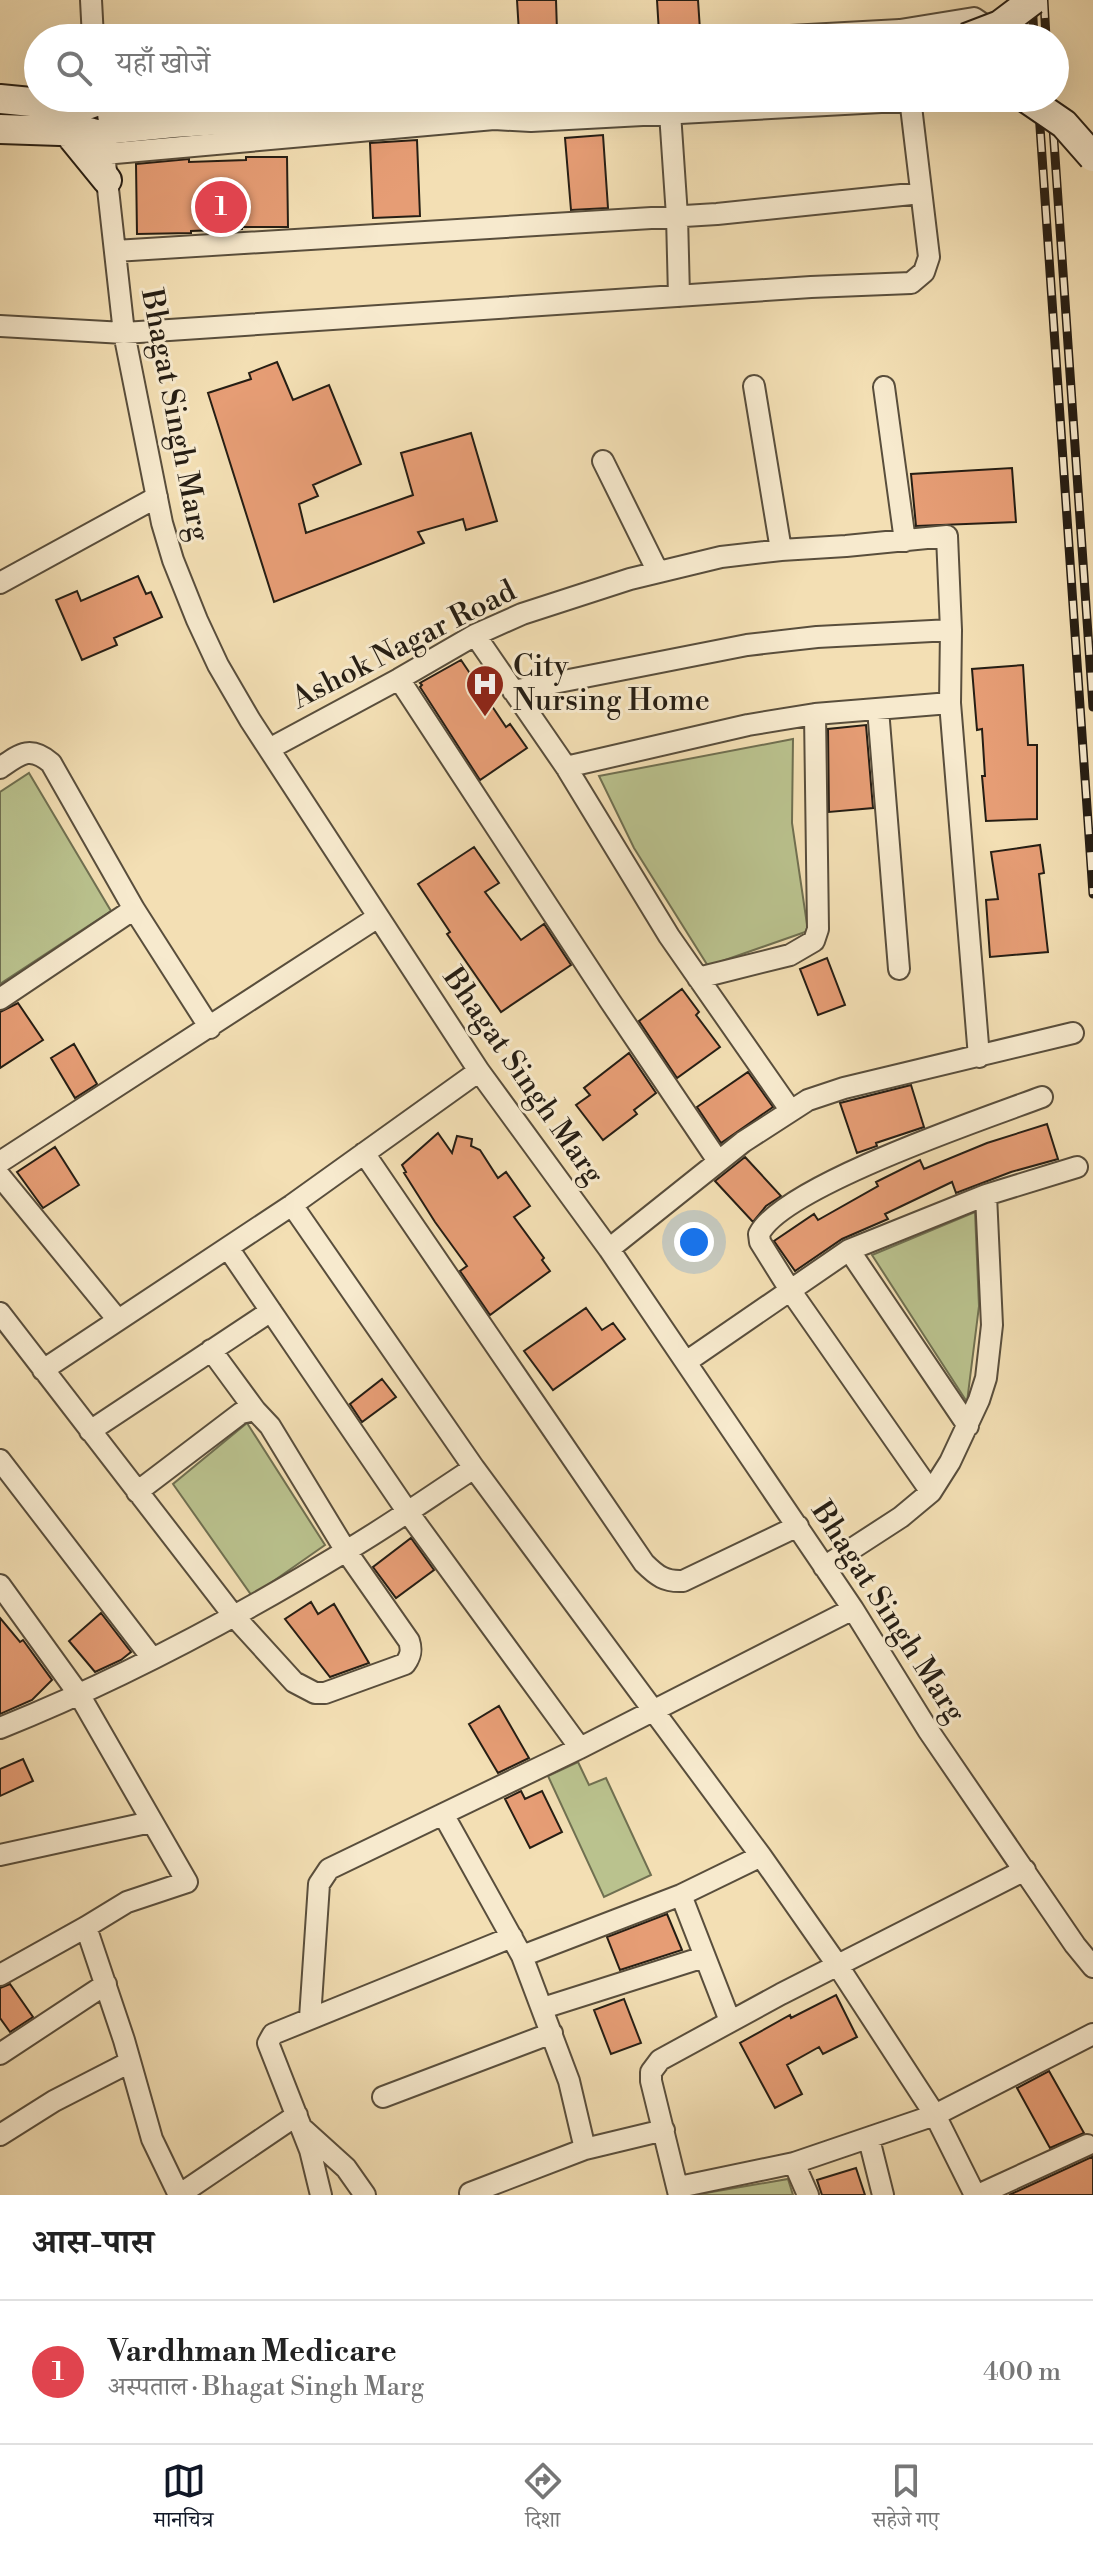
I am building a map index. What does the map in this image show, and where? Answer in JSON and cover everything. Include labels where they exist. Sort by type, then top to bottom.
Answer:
[{"type":"street","points":[[91,0],[92,24]]},
{"type":"street","points":[[1001,24],[1033,0]]},
{"type":"street","points":[[947,24],[974,18],[983,24]]},
{"type":"street","points":[[0,99],[24,101]]},
{"type":"street","points":[[89,112],[105,129]]},
{"type":"street","points":[[67,131],[105,129],[148,112]]},
{"type":"street","points":[[0,129],[67,131],[494,119],[531,121],[687,112]]},
{"type":"street","points":[[0,326],[124,333],[911,283],[924,272],[929,257],[912,112]]},
{"type":"street","points":[[1046,112],[1064,124],[1093,157]]},
{"type":"street","points":[[670,113],[679,296]]},
{"type":"street","name":"Bhagat Singh Marg","points":[[105,129],[124,333],[157,497],[173,560],[218,665],[269,749],[479,1071],[609,1249],[798,1526],[928,1730],[1093,1967]]},
{"type":"street","points":[[115,251],[677,216],[921,193]]},
{"type":"street","points":[[754,386],[781,550]]},
{"type":"street","points":[[884,387],[905,541]]},
{"type":"street","points":[[603,461],[658,572]]},
{"type":"street","points":[[0,583],[157,497]]},
{"type":"street","name":"Ashok Nagar Road","points":[[269,749],[475,635],[522,614],[630,579],[721,557],[947,536],[951,630]]},
{"type":"street","points":[[513,691],[747,645],[817,637],[951,630],[950,703],[979,1057]]},
{"type":"street","points":[[475,635],[566,767],[669,936],[791,1111]]},
{"type":"street","points":[[399,679],[718,1161]]},
{"type":"street","points":[[566,767],[748,725],[815,714],[950,703]]},
{"type":"street","points":[[878,709],[899,969]]},
{"type":"street","points":[[698,978],[790,955],[814,941],[818,929],[815,714]]},
{"type":"street","points":[[0,768],[20,754],[32,752],[51,763],[134,909],[210,1028]]},
{"type":"street","points":[[0,999],[134,909]]},
{"type":"street","points":[[0,1162],[378,917]]},
{"type":"street","points":[[609,1249],[743,1142],[808,1100],[844,1088],[1073,1033]]},
{"type":"street","points":[[43,1370],[292,1205],[479,1071]]},
{"type":"street","points":[[931,1492],[790,1290],[760,1242],[759,1234],[771,1218],[868,1164],[1042,1097]]},
{"type":"street","points":[[364,1153],[644,1563],[658,1577],[671,1582],[683,1581],[798,1526]]},
{"type":"street","points":[[686,1362],[849,1250],[986,1195],[1077,1167]]},
{"type":"street","points":[[0,1176],[118,1320]]},
{"type":"street","points":[[824,1567],[901,1517],[931,1492],[968,1426],[986,1378],[991,1337],[986,1195]]},
{"type":"street","points":[[292,1205],[474,1468],[761,1856],[838,1966],[935,2115],[976,2195],[1087,2145]]},
{"type":"street","points":[[228,1248],[407,1511],[580,1748]]},
{"type":"street","points":[[849,1250],[968,1426]]},
{"type":"street","points":[[90,1431],[271,1311]]},
{"type":"street","points":[[0,1313],[233,1615],[294,1682],[315,1693],[325,1693],[405,1664],[411,1649],[409,1641],[346,1551],[270,1426],[211,1350]]},
{"type":"street","points":[[137,1492],[241,1413],[255,1410]]},
{"type":"street","points":[[0,1460],[152,1658]]},
{"type":"street","points":[[0,1728],[80,1696],[233,1615],[346,1551],[474,1468]]},
{"type":"street","points":[[0,1585],[80,1696],[187,1882],[127,1902],[0,1975]]},
{"type":"street","points":[[310,2018],[319,1884],[329,1869],[580,1748],[853,1609]]},
{"type":"street","points":[[443,1814],[522,1956],[569,2081],[585,2149]]},
{"type":"street","points":[[0,1855],[151,1822]]},
{"type":"street","points":[[522,1956],[681,1895],[761,1856]]},
{"type":"street","points":[[1025,1870],[730,2021],[672,2052],[654,2066],[651,2081],[679,2191],[794,2163],[935,2115],[1093,2034]]},
{"type":"street","points":[[681,1895],[730,2021]]},
{"type":"street","points":[[86,1927],[152,2139],[179,2195],[299,2121]]},
{"type":"street","points":[[321,2195],[299,2121],[268,2043],[273,2034],[512,1937]]},
{"type":"street","points":[[543,2008],[704,1957]]},
{"type":"street","points":[[0,2054],[106,1984]]},
{"type":"street","points":[[383,2097],[552,2033]]},
{"type":"street","points":[[0,2135],[54,2101],[130,2062]]},
{"type":"street","points":[[299,2121],[346,2168],[365,2195]]},
{"type":"street","points":[[470,2193],[507,2187],[585,2149],[664,2130]]},
{"type":"street","points":[[869,2139],[883,2195]]},
{"type":"street","points":[[794,2163],[808,2195]]},
{"type":"green space","points":[[793,739],[792,823],[808,931],[708,966],[634,848],[599,776]]},
{"type":"green space","points":[[29,773],[111,911],[0,984],[0,792]]},
{"type":"green space","points":[[975,1212],[979,1306],[967,1402],[872,1255]]},
{"type":"green space","points":[[247,1423],[325,1545],[252,1596],[173,1484]]},
{"type":"green space","points":[[578,1762],[589,1785],[606,1778],[651,1875],[604,1897],[548,1776]]},
{"type":"green space","points":[[788,2179],[793,2195],[694,2195]]},
{"type":"building","points":[[517,0],[556,0],[557,24],[518,24]]},
{"type":"building","points":[[657,0],[698,0],[700,24],[658,24]]},
{"type":"building","points":[[603,135],[608,208],[571,210],[565,138]]},
{"type":"building","points":[[417,140],[420,216],[373,218],[370,143]]},
{"type":"building","points":[[246,157],[287,157],[288,227],[137,234],[136,164],[189,159],[189,162],[246,160]]},
{"type":"building","points":[[277,362],[293,400],[329,385],[361,464],[313,485],[318,496],[299,504],[306,533],[413,495],[401,453],[471,433],[497,521],[466,530],[463,519],[418,532],[424,543],[274,602],[208,393],[251,379],[249,373]]},
{"type":"building","points":[[1012,468],[1016,522],[916,526],[911,474]]},
{"type":"building","points":[[138,576],[146,594],[151,592],[162,617],[114,638],[117,645],[82,660],[56,600],[77,591],[81,601]]},
{"type":"building","points":[[461,660],[506,727],[510,724],[527,748],[480,780],[420,687],[420,683]]},
{"type":"building","points":[[1023,665],[1028,745],[1037,745],[1037,819],[986,821],[982,729],[977,730],[972,669]]},
{"type":"building","points":[[866,725],[873,808],[829,812],[828,729]]},
{"type":"building","points":[[1040,845],[1044,873],[1039,874],[1048,952],[990,957],[986,900],[998,899],[991,852]]},
{"type":"building","points":[[474,847],[499,883],[485,892],[521,940],[544,924],[571,965],[501,1012],[447,934],[450,932],[418,884]]},
{"type":"building","points":[[827,958],[845,1005],[818,1015],[800,969]]},
{"type":"building","points":[[682,989],[699,1012],[696,1015],[720,1047],[677,1078],[639,1021]]},
{"type":"building","points":[[18,1003],[43,1040],[0,1068],[0,1012]]},
{"type":"building","points":[[74,1044],[97,1084],[75,1098],[51,1058]]},
{"type":"building","points":[[629,1053],[656,1093],[634,1110],[637,1114],[603,1140],[576,1105],[590,1095],[584,1088]]},
{"type":"building","points":[[748,1072],[773,1107],[721,1143],[697,1107]]},
{"type":"building","points":[[911,1085],[924,1127],[876,1143],[877,1146],[857,1153],[840,1103]]},
{"type":"building","points":[[1047,1124],[1058,1159],[1011,1172],[956,1193],[952,1182],[885,1214],[888,1219],[842,1239],[795,1271],[774,1241],[814,1214],[818,1220],[878,1186],[876,1182],[920,1160],[924,1169],[987,1143]]},
{"type":"building","points":[[438,1133],[452,1153],[457,1136],[472,1139],[471,1146],[480,1150],[498,1178],[506,1172],[530,1206],[514,1217],[550,1271],[490,1315],[460,1271],[467,1266],[404,1173],[402,1165]]},
{"type":"building","points":[[55,1147],[79,1185],[43,1208],[17,1172]]},
{"type":"building","points":[[745,1157],[781,1196],[766,1206],[753,1222],[715,1181]]},
{"type":"building","points":[[586,1308],[602,1330],[613,1323],[625,1339],[553,1390],[524,1351]]},
{"type":"building","points":[[382,1379],[396,1397],[362,1422],[350,1404]]},
{"type":"building","points":[[411,1538],[434,1570],[396,1598],[373,1567]]},
{"type":"building","points":[[311,1602],[318,1614],[334,1604],[369,1663],[330,1677],[285,1619]]},
{"type":"building","points":[[101,1613],[131,1652],[95,1672],[69,1641]]},
{"type":"building","points":[[0,1618],[20,1642],[23,1640],[52,1680],[32,1700],[0,1714]]},
{"type":"building","points":[[499,1706],[529,1758],[498,1773],[469,1724]]},
{"type":"building","points":[[23,1759],[33,1781],[0,1796],[0,1769]]},
{"type":"building","points":[[521,1791],[525,1799],[542,1791],[562,1832],[530,1848],[505,1799]]},
{"type":"building","points":[[667,1914],[682,1950],[620,1970],[607,1937]]},
{"type":"building","points":[[10,1984],[33,2017],[10,2032],[0,2018],[0,1988]]},
{"type":"building","points":[[836,1995],[857,2037],[823,2054],[819,2047],[787,2065],[802,2094],[775,2108],[740,2043],[790,2015],[791,2018]]},
{"type":"building","points":[[624,1999],[641,2043],[611,2054],[594,2010]]},
{"type":"building","points":[[1049,2071],[1084,2133],[1050,2148],[1017,2088]]},
{"type":"building","points":[[1092,2157],[1093,2195],[1009,2195]]},
{"type":"building","points":[[856,2168],[865,2195],[822,2195],[817,2180]]},
{"type":"railway","points":[[1032,0],[1033,24]]},
{"type":"railway","points":[[1044,0],[1045,24]]},
{"type":"railway","points":[[1039,112],[1093,894]]},
{"type":"railway","points":[[1052,112],[1093,707]]},
{"type":"place","name":"Vardhman Medicare","points":[[221,207]]},
{"type":"place","name":"City Nursing Home","points":[[485,718]]}]
